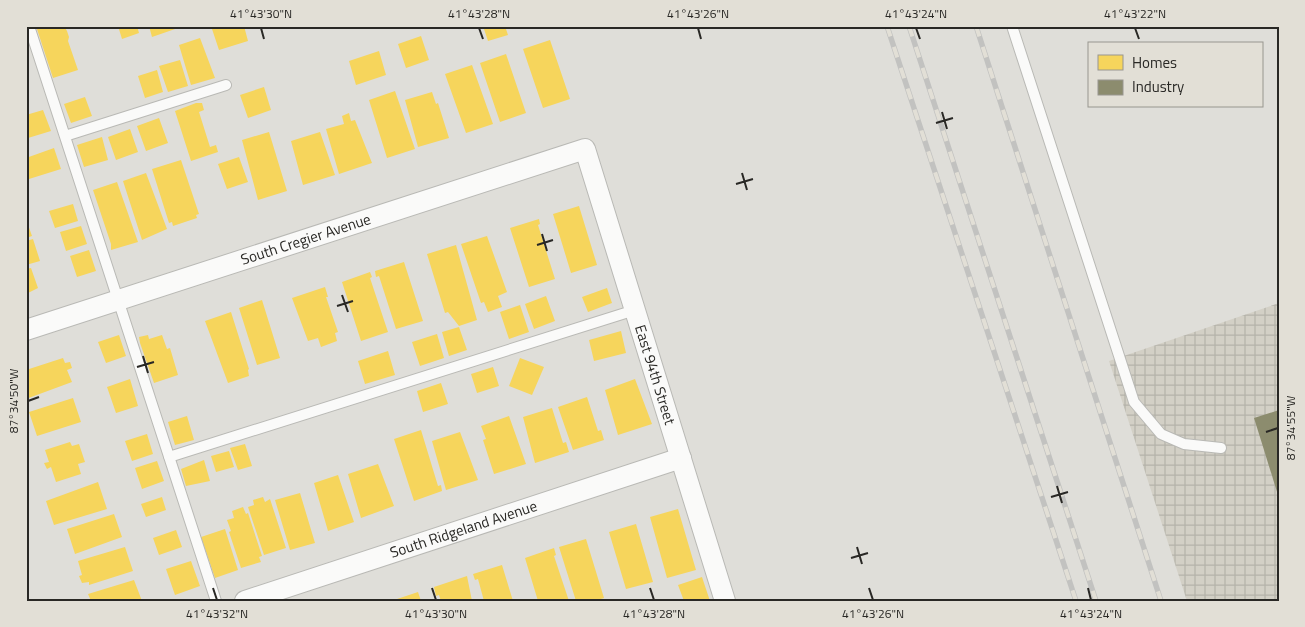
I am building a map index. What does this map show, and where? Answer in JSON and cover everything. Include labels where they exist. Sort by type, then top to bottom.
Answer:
[{"type":"street","name":"South Cregier Avenue","points":[[26,330],[584,149]]},
{"type":"street","name":"East 94th Street","points":[[584,149],[725,601]]},
{"type":"street","name":"South Ridgeland Avenue","points":[[245,601],[681,458]]},
{"type":"lane","points":[[29,26],[216,601]]},
{"type":"lane","points":[[1012,26],[1134,402],[1161,434],[1184,444],[1221,448]]},
{"type":"lane","points":[[65,136],[226,85]]},
{"type":"lane","points":[[169,457],[635,310]]},
{"type":"shaded area","points":[[1279,303],[1279,601],[1187,601],[1109,361]]},
{"type":"building: Homes","points":[[36,26],[64,26],[78,70],[53,78]]},
{"type":"building: Homes","points":[[118,26],[137,26],[139,33],[122,39]]},
{"type":"building: Homes","points":[[149,26],[178,26],[178,28],[152,37]]},
{"type":"building: Homes","points":[[211,26],[244,26],[248,41],[219,50]]},
{"type":"building: Homes","points":[[483,26],[505,26],[508,35],[488,41]]},
{"type":"building: Homes","points":[[421,36],[429,60],[406,68],[398,44]]},
{"type":"building: Homes","points":[[200,38],[215,78],[191,85],[179,45]]},
{"type":"building: Homes","points":[[550,40],[570,99],[543,108],[523,49]]},
{"type":"building: Homes","points":[[379,51],[386,75],[356,85],[349,61]]},
{"type":"building: Homes","points":[[506,54],[526,113],[500,122],[480,63]]},
{"type":"building: Homes","points":[[180,60],[188,86],[168,92],[159,66]]},
{"type":"building: Homes","points":[[472,65],[493,124],[466,133],[445,74]]},
{"type":"building: Homes","points":[[157,70],[163,92],[145,98],[138,76]]},
{"type":"building: Homes","points":[[264,87],[271,110],[248,118],[240,95]]},
{"type":"building: Homes","points":[[395,91],[415,149],[387,158],[369,100]]},
{"type":"building: Homes","points":[[432,92],[436,104],[438,103],[449,138],[418,147],[405,100]]},
{"type":"building: Homes","points":[[85,97],[92,116],[71,123],[64,104]]},
{"type":"building: Homes","points":[[196,103],[202,103],[204,110],[199,112],[210,147],[216,145],[218,152],[191,161],[175,111]]},
{"type":"building: Homes","points":[[43,110],[51,131],[26,137],[26,115]]},
{"type":"building: Homes","points":[[349,113],[351,121],[355,120],[372,163],[339,174],[326,129],[344,124],[342,116]]},
{"type":"building: Homes","points":[[159,118],[168,143],[146,151],[137,126]]},
{"type":"building: Homes","points":[[130,129],[138,152],[116,160],[108,137]]},
{"type":"building: Homes","points":[[269,132],[287,191],[258,200],[242,140]]},
{"type":"building: Homes","points":[[320,132],[335,175],[303,185],[291,141]]},
{"type":"building: Homes","points":[[102,137],[108,160],[84,167],[77,145]]},
{"type":"building: Homes","points":[[54,148],[61,169],[29,179],[26,158]]},
{"type":"building: Homes","points":[[239,157],[248,182],[227,189],[218,164]]},
{"type":"building: Homes","points":[[181,160],[199,214],[196,215],[197,218],[173,226],[172,222],[169,223],[152,169]]},
{"type":"building: Homes","points":[[146,173],[167,229],[142,240],[123,181]]},
{"type":"building: Homes","points":[[117,182],[138,242],[111,250],[111,244],[93,190]]},
{"type":"building: Homes","points":[[73,204],[78,221],[55,228],[49,211]]},
{"type":"building: Homes","points":[[579,206],[597,265],[571,273],[553,214]]},
{"type":"building: Homes","points":[[26,219],[32,236],[26,238]]},
{"type":"building: Homes","points":[[539,219],[540,224],[538,225],[555,279],[529,287],[510,228]]},
{"type":"building: Homes","points":[[81,226],[87,244],[66,251],[60,232]]},
{"type":"building: Homes","points":[[487,236],[507,292],[498,296],[502,307],[488,312],[484,302],[481,303],[461,244]]},
{"type":"building: Homes","points":[[33,239],[40,261],[26,265],[26,241]]},
{"type":"building: Homes","points":[[456,245],[477,320],[459,326],[448,312],[445,313],[427,254]]},
{"type":"building: Homes","points":[[89,250],[96,271],[77,277],[70,256]]},
{"type":"building: Homes","points":[[404,262],[423,321],[396,329],[379,276],[376,277],[375,271]]},
{"type":"building: Homes","points":[[31,268],[38,288],[26,294],[26,269]]},
{"type":"building: Homes","points":[[370,272],[372,277],[370,278],[388,332],[361,341],[342,282]]},
{"type":"building: Homes","points":[[325,287],[328,297],[326,297],[338,332],[335,333],[337,341],[321,347],[318,338],[308,341],[292,298]]},
{"type":"building: Homes","points":[[607,288],[612,303],[588,312],[582,297]]},
{"type":"building: Homes","points":[[546,296],[555,321],[534,329],[525,304]]},
{"type":"building: Homes","points":[[262,300],[280,358],[257,365],[239,308]]},
{"type":"building: Homes","points":[[520,305],[529,332],[509,339],[500,312]]},
{"type":"building: Homes","points":[[231,312],[249,369],[249,376],[228,383],[205,321]]},
{"type":"building: Homes","points":[[459,327],[467,350],[449,356],[442,332]]},
{"type":"building: Homes","points":[[621,331],[626,353],[594,361],[589,340]]},
{"type":"building: Homes","points":[[437,334],[444,358],[420,366],[412,342]]},
{"type":"building: Homes","points":[[119,335],[126,356],[106,363],[98,342]]},
{"type":"building: Homes","points":[[148,335],[149,339],[162,335],[167,349],[170,348],[178,375],[154,383],[139,337]]},
{"type":"building: Homes","points":[[388,351],[395,375],[365,384],[358,361]]},
{"type":"building: Homes","points":[[63,358],[65,363],[70,362],[72,368],[67,370],[72,382],[26,399],[26,370]]},
{"type":"building: Homes","points":[[520,358],[544,367],[532,395],[509,386]]},
{"type":"building: Homes","points":[[493,367],[499,386],[477,393],[471,374]]},
{"type":"building: Homes","points":[[130,379],[138,406],[116,413],[107,387]]},
{"type":"building: Homes","points":[[635,379],[652,424],[618,435],[605,390]]},
{"type":"building: Homes","points":[[441,383],[448,404],[423,412],[417,391]]},
{"type":"building: Homes","points":[[587,397],[598,431],[601,430],[604,440],[573,450],[558,407]]},
{"type":"building: Homes","points":[[73,398],[81,422],[37,436],[29,412]]},
{"type":"building: Homes","points":[[552,408],[563,443],[566,442],[569,452],[535,463],[523,417]]},
{"type":"building: Homes","points":[[187,416],[194,440],[175,445],[168,422]]},
{"type":"building: Homes","points":[[509,416],[526,464],[494,474],[483,440],[486,439],[481,426]]},
{"type":"building: Homes","points":[[421,430],[438,486],[441,485],[442,491],[414,501],[394,439]]},
{"type":"building: Homes","points":[[460,432],[478,480],[446,490],[432,441]]},
{"type":"building: Homes","points":[[147,434],[153,454],[132,461],[125,441]]},
{"type":"building: Homes","points":[[70,442],[72,446],[79,444],[85,462],[78,464],[81,474],[56,482],[51,467],[47,469],[44,463],[49,462],[45,450]]},
{"type":"building: Homes","points":[[245,444],[252,466],[238,470],[230,448]]},
{"type":"building: Homes","points":[[229,451],[234,467],[216,472],[211,456]]},
{"type":"building: Homes","points":[[204,460],[210,481],[186,486],[181,469]]},
{"type":"building: Homes","points":[[157,461],[164,481],[142,489],[135,468]]},
{"type":"building: Homes","points":[[378,464],[394,506],[361,518],[348,474]]},
{"type":"building: Homes","points":[[338,475],[354,522],[328,531],[314,483]]},
{"type":"building: Homes","points":[[98,482],[107,509],[54,525],[46,501]]},
{"type":"building: Homes","points":[[300,493],[315,543],[290,550],[275,500]]},
{"type":"building: Homes","points":[[162,497],[166,510],[146,517],[141,504]]},
{"type":"building: Homes","points":[[263,497],[265,502],[270,499],[286,548],[264,555],[248,507],[254,505],[253,500]]},
{"type":"building: Homes","points":[[243,507],[246,514],[248,513],[262,556],[259,557],[261,562],[241,568],[227,520],[234,518],[232,511]]},
{"type":"building: Homes","points":[[678,509],[696,570],[667,578],[650,517]]},
{"type":"building: Homes","points":[[114,514],[122,537],[75,554],[67,529]]},
{"type":"building: Homes","points":[[636,524],[653,582],[626,589],[609,532]]},
{"type":"building: Homes","points":[[225,529],[238,570],[215,578],[201,537]]},
{"type":"building: Homes","points":[[176,530],[182,547],[159,555],[153,538]]},
{"type":"building: Homes","points":[[586,539],[604,598],[594,601],[576,601],[559,547]]},
{"type":"building: Homes","points":[[125,547],[133,571],[89,585],[89,582],[82,583],[79,576],[82,575],[78,561]]},
{"type":"building: Homes","points":[[554,548],[556,555],[554,556],[569,601],[538,601],[525,558]]},
{"type":"building: Homes","points":[[191,561],[200,586],[175,595],[166,569]]},
{"type":"building: Homes","points":[[502,565],[513,601],[484,601],[478,579],[475,580],[473,574]]},
{"type":"building: Homes","points":[[467,576],[472,601],[441,601],[439,595],[436,596],[434,587]]},
{"type":"building: Homes","points":[[702,577],[710,601],[684,601],[678,585]]},
{"type":"building: Homes","points":[[134,580],[142,601],[91,601],[88,594]]},
{"type":"building: Homes","points":[[418,592],[421,601],[394,601],[394,600]]},
{"type":"building: Industry","points":[[1279,410],[1279,495],[1278,495],[1254,418]]},
{"type":"railway","points":[[887,26],[1076,601]]},
{"type":"railway","points":[[909,26],[1096,601]]},
{"type":"railway","points":[[976,26],[1161,601]]}]
